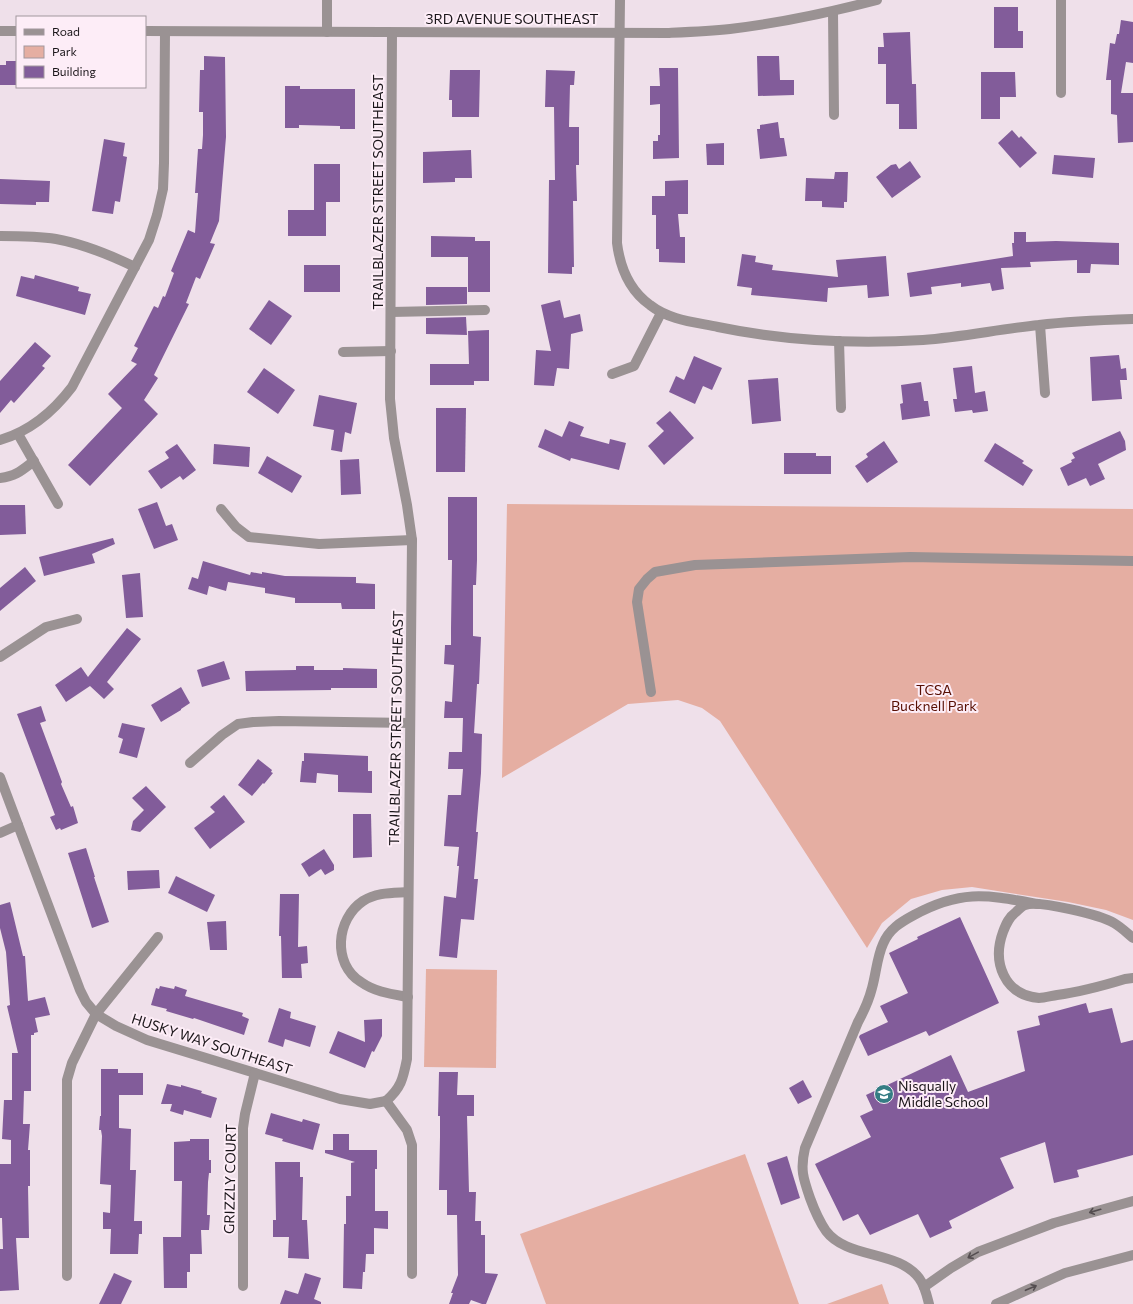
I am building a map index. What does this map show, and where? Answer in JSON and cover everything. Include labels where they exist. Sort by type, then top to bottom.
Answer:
[{"type":"street","points":[[327,0],[327,32]]},
{"type":"street","points":[[620,0],[617,243],[623,271],[630,284],[649,305],[661,313],[674,318],[734,331],[788,338],[883,342],[923,340],[1040,325],[1097,320],[1133,319]]},
{"type":"street","name":"3RD AVENUE SOUTHEAST","points":[[146,31],[669,34],[730,29],[789,20],[833,12],[876,0]]},
{"type":"street","points":[[1060,93],[1061,0]]},
{"type":"street","points":[[833,12],[834,115]]},
{"type":"street","points":[[0,31],[16,31]]},
{"type":"street","points":[[0,440],[18,434],[52,411],[72,387],[149,240],[163,189],[165,32]]},
{"type":"street","name":"TRAILBLAZER STREET SOUTHEAST","points":[[386,1101],[396,1093],[404,1076],[407,1059],[412,540],[394,438],[390,399],[392,32]]},
{"type":"street","points":[[0,236],[31,236],[56,239],[96,250],[135,267]]},
{"type":"street","points":[[391,312],[485,310]]},
{"type":"street","points":[[612,374],[634,366],[661,313]]},
{"type":"street","points":[[1040,325],[1045,393]]},
{"type":"street","points":[[839,341],[841,408]]},
{"type":"street","points":[[343,352],[391,351]]},
{"type":"street","points":[[18,434],[58,504]]},
{"type":"street","points":[[0,478],[12,476],[20,472],[34,461]]},
{"type":"street","points":[[221,509],[236,527],[249,537],[319,544],[412,540]]},
{"type":"street","points":[[651,692],[637,602],[639,589],[655,572],[710,564],[910,557],[1133,561]]},
{"type":"street","points":[[0,657],[46,627],[77,619]]},
{"type":"street","points":[[190,763],[222,735],[238,724],[279,721],[410,723]]},
{"type":"street","name":"HUSKY WAY SOUTHEAST","points":[[0,777],[80,990],[86,1002],[96,1014],[116,1026],[147,1040],[340,1099],[370,1104],[386,1101]]},
{"type":"street","points":[[0,833],[18,825]]},
{"type":"street","points":[[408,892],[382,893],[364,900],[351,911],[344,923],[341,945],[342,955],[350,973],[360,982],[377,991],[408,997]]},
{"type":"street","points":[[929,1304],[924,1287],[919,1278],[906,1267],[843,1245],[826,1232],[815,1212],[804,1181],[802,1162],[805,1148],[858,1022],[866,1007],[872,990],[883,943],[894,928],[931,906],[951,899],[967,896],[987,896],[1038,904],[1096,916],[1113,923],[1133,938]]},
{"type":"street","points":[[1038,904],[1025,905],[1012,914],[1006,923],[1001,938],[998,957],[1002,974],[1011,986],[1024,995],[1040,998],[1068,994],[1133,978]]},
{"type":"street","points":[[67,1276],[67,1080],[72,1063],[96,1014],[158,937]]},
{"type":"street","name":"GRIZZLY COURT","points":[[243,1286],[243,1128],[255,1073]]},
{"type":"street","points":[[386,1101],[406,1130],[412,1145],[412,1274]]},
{"type":"street","points":[[924,1287],[951,1268],[978,1252],[1054,1223],[1133,1201]]},
{"type":"street","points":[[996,1304],[1065,1273],[1133,1255]]},
{"type":"green space","name":"TCSA Bucknell Park","points":[[507,504],[1133,509],[1133,920],[1106,910],[1068,902],[972,887],[942,890],[911,899],[882,923],[867,948],[720,721],[702,708],[678,700],[628,704],[502,778]]},
{"type":"green space","points":[[426,969],[497,970],[496,1068],[424,1067]]},
{"type":"green space","points":[[745,1154],[799,1304],[546,1304],[520,1234]]},
{"type":"green space","points":[[882,1284],[889,1304],[827,1304]]},
{"type":"building","points":[[994,7],[1018,7],[1018,31],[1023,31],[1023,48],[994,48]]},
{"type":"building","points":[[1121,20],[1133,22],[1133,63],[1126,62],[1121,93],[1133,93],[1133,142],[1118,143],[1117,115],[1111,114],[1111,80],[1106,80],[1110,43],[1115,44],[1117,34],[1119,34]]},
{"type":"building","points":[[910,32],[912,84],[916,84],[917,129],[899,129],[899,104],[886,104],[886,64],[878,64],[878,47],[884,47],[883,33]]},
{"type":"building","points":[[204,56],[225,57],[226,137],[219,221],[210,243],[215,244],[200,279],[196,277],[186,303],[189,304],[154,375],[158,378],[144,400],[158,414],[90,486],[68,465],[122,408],[108,394],[137,364],[131,361],[138,348],[134,346],[154,306],[158,308],[163,296],[165,297],[174,273],[171,271],[188,230],[195,233],[198,193],[195,193],[198,149],[202,149],[203,135],[203,112],[199,112],[200,70],[204,70]]},
{"type":"building","points":[[757,56],[779,56],[780,80],[794,80],[794,95],[758,96]]},
{"type":"building","points":[[6,61],[16,61],[16,85],[0,85],[0,65],[6,65]]},
{"type":"building","points":[[659,68],[678,68],[679,158],[653,159],[653,141],[658,141],[658,135],[660,135],[660,104],[650,105],[650,86],[660,86]]},
{"type":"building","points":[[450,70],[480,70],[479,117],[452,117],[452,100],[449,100]]},
{"type":"building","points":[[546,70],[575,71],[574,85],[570,85],[569,127],[579,127],[579,165],[576,165],[577,201],[573,201],[574,267],[572,267],[572,274],[548,273],[549,180],[555,180],[554,107],[545,107]]},
{"type":"building","points":[[981,72],[1015,72],[1016,97],[1000,97],[1000,119],[981,119]]},
{"type":"building","points":[[285,86],[300,86],[300,89],[355,89],[355,129],[340,129],[340,126],[299,125],[299,128],[285,128]]},
{"type":"building","points":[[778,122],[780,138],[784,138],[787,156],[760,159],[757,129],[760,129],[760,125]]},
{"type":"building","points":[[1012,130],[1019,138],[1021,136],[1037,153],[1020,168],[998,143]]},
{"type":"building","points":[[104,139],[125,143],[123,156],[127,157],[120,202],[115,201],[113,214],[92,211]]},
{"type":"building","points":[[724,143],[724,165],[707,165],[706,144]]},
{"type":"building","points":[[471,150],[472,178],[455,178],[455,182],[423,183],[423,152]]},
{"type":"building","points":[[1054,155],[1095,158],[1093,178],[1052,174]]},
{"type":"building","points":[[910,161],[921,177],[892,198],[876,177],[891,165],[896,164],[899,169]]},
{"type":"building","points":[[314,164],[340,164],[340,202],[326,202],[326,236],[288,236],[288,210],[314,210]]},
{"type":"building","points":[[835,172],[848,172],[847,202],[844,202],[844,208],[822,207],[822,201],[805,201],[806,178],[834,179]]},
{"type":"building","points":[[0,179],[50,181],[49,202],[36,202],[36,205],[0,204]]},
{"type":"building","points":[[688,180],[688,214],[678,214],[680,237],[685,237],[685,263],[659,262],[659,249],[656,249],[656,215],[652,215],[652,196],[665,196],[665,181]]},
{"type":"building","points":[[1014,232],[1026,232],[1026,242],[1056,241],[1119,243],[1119,265],[1091,264],[1090,273],[1077,273],[1077,260],[1030,262],[1031,267],[1001,268],[1004,289],[992,291],[990,283],[961,287],[961,283],[931,287],[932,294],[910,297],[907,273],[1013,256],[1012,243],[1014,243]]},
{"type":"building","points":[[431,236],[475,237],[475,241],[490,241],[490,292],[468,292],[468,257],[431,257]]},
{"type":"building","points":[[742,254],[756,256],[755,262],[773,265],[772,270],[838,277],[836,260],[886,256],[889,296],[868,298],[867,285],[828,288],[827,302],[751,295],[752,288],[737,286]]},
{"type":"building","points":[[304,265],[340,265],[340,292],[304,292]]},
{"type":"building","points":[[35,275],[79,287],[78,291],[91,294],[85,315],[16,296],[21,276],[34,279]]},
{"type":"building","points":[[426,287],[467,287],[467,304],[426,305]]},
{"type":"building","points":[[269,300],[292,316],[271,345],[249,329]]},
{"type":"building","points":[[560,300],[564,318],[580,314],[583,331],[571,334],[569,369],[557,368],[554,386],[534,385],[536,350],[551,351],[541,305]]},
{"type":"building","points":[[466,317],[467,335],[426,334],[426,318]]},
{"type":"building","points":[[489,330],[489,381],[474,381],[474,385],[430,385],[430,364],[469,364],[468,331]]},
{"type":"building","points":[[35,342],[51,356],[42,366],[45,368],[14,403],[11,400],[0,413],[0,381]]},
{"type":"building","points":[[1119,355],[1121,369],[1126,368],[1127,380],[1120,380],[1122,399],[1092,401],[1090,357]]},
{"type":"building","points":[[694,356],[722,368],[712,390],[703,386],[695,404],[669,392],[676,376],[684,380]]},
{"type":"building","points":[[972,366],[975,393],[985,391],[988,411],[973,413],[972,410],[955,412],[953,399],[957,399],[953,368]]},
{"type":"building","points":[[264,368],[295,390],[278,414],[247,392]]},
{"type":"building","points":[[778,378],[781,421],[752,424],[748,380]]},
{"type":"building","points":[[921,382],[924,401],[928,401],[930,416],[902,420],[900,404],[903,403],[901,385]]},
{"type":"building","points":[[319,395],[357,403],[351,434],[345,432],[342,452],[331,450],[334,430],[313,426]]},
{"type":"building","points":[[436,408],[466,408],[465,472],[436,472]]},
{"type":"building","points":[[670,411],[694,438],[664,465],[648,446],[664,431],[656,423]]},
{"type":"building","points":[[569,421],[584,427],[580,436],[609,444],[610,439],[626,443],[619,470],[571,458],[570,461],[538,447],[545,429],[562,437]]},
{"type":"building","points":[[1120,431],[1125,441],[1126,450],[1098,464],[1105,479],[1090,486],[1086,478],[1068,486],[1060,468],[1072,462],[1071,460],[1075,458],[1072,453]]},
{"type":"building","points":[[884,441],[898,462],[867,483],[855,466],[868,457],[866,454]]},
{"type":"building","points":[[995,443],[1024,461],[1022,463],[1033,470],[1023,486],[984,461]]},
{"type":"building","points":[[177,444],[196,470],[183,480],[180,476],[161,489],[148,471],[169,458],[165,452]]},
{"type":"building","points":[[214,444],[250,447],[249,467],[213,464]]},
{"type":"building","points":[[784,453],[816,453],[816,456],[831,456],[831,474],[784,474]]},
{"type":"building","points":[[267,456],[302,476],[292,493],[258,473]]},
{"type":"building","points":[[359,459],[361,494],[341,495],[340,460]]},
{"type":"building","points":[[448,497],[477,497],[477,560],[476,585],[473,585],[473,636],[481,637],[479,684],[477,684],[474,733],[482,734],[481,773],[476,832],[478,832],[474,879],[478,879],[474,920],[461,919],[457,958],[439,956],[444,896],[456,898],[459,866],[457,866],[459,847],[444,846],[448,795],[461,795],[463,769],[448,769],[449,752],[462,752],[463,718],[444,718],[445,701],[452,702],[454,665],[444,664],[445,645],[451,645],[452,560],[448,560]]},
{"type":"building","points":[[157,502],[166,526],[172,524],[178,540],[154,549],[138,509]]},
{"type":"building","points":[[0,505],[25,505],[26,534],[0,535]]},
{"type":"building","points":[[113,538],[115,544],[92,554],[95,563],[44,576],[39,557]]},
{"type":"building","points":[[203,561],[250,575],[251,572],[262,574],[262,572],[285,576],[356,577],[356,583],[375,584],[375,609],[342,609],[341,603],[295,603],[295,598],[265,593],[265,588],[228,582],[226,591],[209,586],[207,595],[188,589],[192,577],[198,579]]},
{"type":"building","points":[[25,567],[36,581],[0,611],[0,588]]},
{"type":"building","points":[[140,573],[143,617],[126,618],[122,575]]},
{"type":"building","points":[[127,628],[141,639],[107,682],[114,689],[104,699],[90,686],[66,702],[55,685],[81,667],[88,677]]},
{"type":"building","points":[[224,661],[230,679],[202,687],[197,670]]},
{"type":"building","points":[[296,666],[314,666],[314,670],[343,670],[343,668],[377,669],[377,688],[246,691],[245,671],[296,670]]},
{"type":"building","points":[[181,687],[190,703],[161,722],[151,705]]},
{"type":"building","points":[[41,706],[46,721],[40,723],[62,782],[61,784],[71,807],[73,806],[78,823],[61,830],[60,828],[56,830],[50,817],[55,815],[17,714]]},
{"type":"building","points":[[122,723],[145,728],[137,758],[119,753],[123,739],[118,737]]},
{"type":"building","points":[[304,753],[368,756],[368,771],[372,771],[372,793],[338,792],[338,775],[317,773],[316,783],[300,782]]},
{"type":"building","points":[[258,759],[272,770],[271,772],[273,773],[252,796],[238,785]]},
{"type":"building","points":[[146,786],[166,807],[140,832],[131,830],[133,821],[144,810],[132,798]]},
{"type":"building","points":[[224,795],[245,822],[210,849],[194,828],[215,812],[210,807]]},
{"type":"building","points":[[353,814],[371,814],[372,857],[353,858]]},
{"type":"building","points":[[86,848],[109,922],[92,928],[68,853]]},
{"type":"building","points":[[324,849],[334,865],[334,870],[325,875],[321,869],[309,877],[301,864]]},
{"type":"building","points":[[159,870],[160,888],[128,890],[127,871]]},
{"type":"building","points":[[176,876],[215,895],[207,912],[168,893]]},
{"type":"building","points":[[280,894],[299,894],[298,947],[307,946],[308,963],[301,964],[302,978],[282,978],[281,936],[279,936]]},
{"type":"building","points":[[10,902],[23,956],[25,956],[28,1001],[45,997],[50,1015],[35,1018],[38,1032],[31,1035],[31,1091],[24,1091],[23,1124],[30,1124],[28,1150],[30,1150],[30,1186],[28,1186],[29,1238],[16,1238],[19,1290],[0,1291],[0,1249],[3,1249],[2,1218],[0,1218],[0,1164],[11,1164],[11,1140],[2,1139],[4,1100],[12,1100],[12,1053],[18,1053],[7,1006],[10,1005],[6,952],[0,928],[0,905]]},
{"type":"building","points":[[960,917],[999,1003],[929,1036],[926,1031],[868,1056],[859,1037],[860,1035],[888,1022],[880,1006],[908,993],[889,953],[918,939],[917,937]]},
{"type":"building","points":[[226,921],[227,950],[210,950],[207,922]]},
{"type":"building","points":[[160,986],[174,989],[175,986],[187,990],[185,996],[243,1013],[242,1016],[249,1019],[244,1035],[151,1005],[156,988],[159,989]]},
{"type":"building","points":[[1086,1003],[1089,1013],[1112,1008],[1121,1043],[1133,1040],[1133,1155],[1077,1170],[1079,1177],[1054,1183],[1045,1142],[1000,1158],[1014,1188],[949,1221],[952,1228],[930,1238],[918,1214],[870,1235],[858,1214],[843,1221],[815,1164],[871,1137],[860,1116],[873,1110],[866,1095],[951,1055],[968,1092],[1025,1071],[1017,1031],[1040,1025],[1038,1016]]},
{"type":"building","points":[[279,1008],[291,1012],[290,1018],[316,1026],[310,1047],[285,1039],[283,1047],[268,1042]]},
{"type":"building","points":[[382,1019],[382,1036],[374,1052],[372,1051],[365,1068],[329,1053],[338,1031],[365,1042],[364,1020]]},
{"type":"building","points":[[101,1069],[118,1069],[118,1073],[143,1073],[143,1095],[119,1095],[119,1128],[131,1129],[130,1170],[136,1170],[134,1221],[142,1221],[142,1234],[139,1234],[138,1254],[110,1254],[111,1229],[103,1229],[103,1212],[110,1213],[111,1185],[100,1184],[102,1136],[101,1130],[99,1130],[101,1116]]},
{"type":"building","points":[[439,1072],[458,1072],[457,1095],[474,1095],[474,1116],[467,1116],[469,1192],[476,1192],[475,1221],[481,1221],[481,1235],[485,1235],[485,1273],[498,1274],[486,1304],[471,1300],[469,1304],[449,1304],[453,1293],[451,1293],[458,1275],[457,1215],[447,1215],[447,1190],[439,1190]]},
{"type":"building","points":[[803,1080],[812,1097],[798,1104],[789,1088]]},
{"type":"building","points":[[167,1084],[181,1087],[181,1085],[202,1091],[201,1093],[217,1098],[211,1118],[184,1110],[183,1115],[170,1111],[172,1104],[161,1104]]},
{"type":"building","points":[[271,1113],[302,1122],[303,1119],[320,1124],[313,1150],[282,1141],[283,1139],[265,1134]]},
{"type":"building","points":[[333,1134],[349,1134],[349,1150],[377,1150],[377,1169],[375,1169],[375,1211],[388,1211],[388,1229],[374,1228],[374,1254],[366,1254],[362,1289],[343,1288],[346,1196],[351,1196],[351,1163],[355,1162],[325,1153],[325,1150],[333,1150]]},
{"type":"building","points":[[190,1139],[209,1139],[209,1160],[211,1160],[211,1173],[209,1173],[208,1182],[207,1215],[210,1215],[209,1230],[201,1230],[202,1254],[190,1254],[190,1272],[187,1272],[187,1288],[164,1288],[163,1237],[181,1237],[182,1181],[174,1181],[174,1142],[190,1141]]},
{"type":"building","points":[[787,1156],[800,1198],[781,1205],[767,1163]]},
{"type":"building","points":[[275,1162],[300,1162],[300,1177],[303,1177],[302,1220],[307,1220],[309,1259],[288,1258],[289,1237],[273,1237],[273,1220],[276,1220]]},
{"type":"building","points":[[114,1273],[132,1281],[121,1304],[99,1304]]},
{"type":"building","points":[[305,1273],[321,1278],[314,1299],[321,1302],[321,1304],[280,1304],[285,1290],[298,1294]]},
{"type":"place","name":"Nisqually Middle School","points":[[884,1094]]}]
